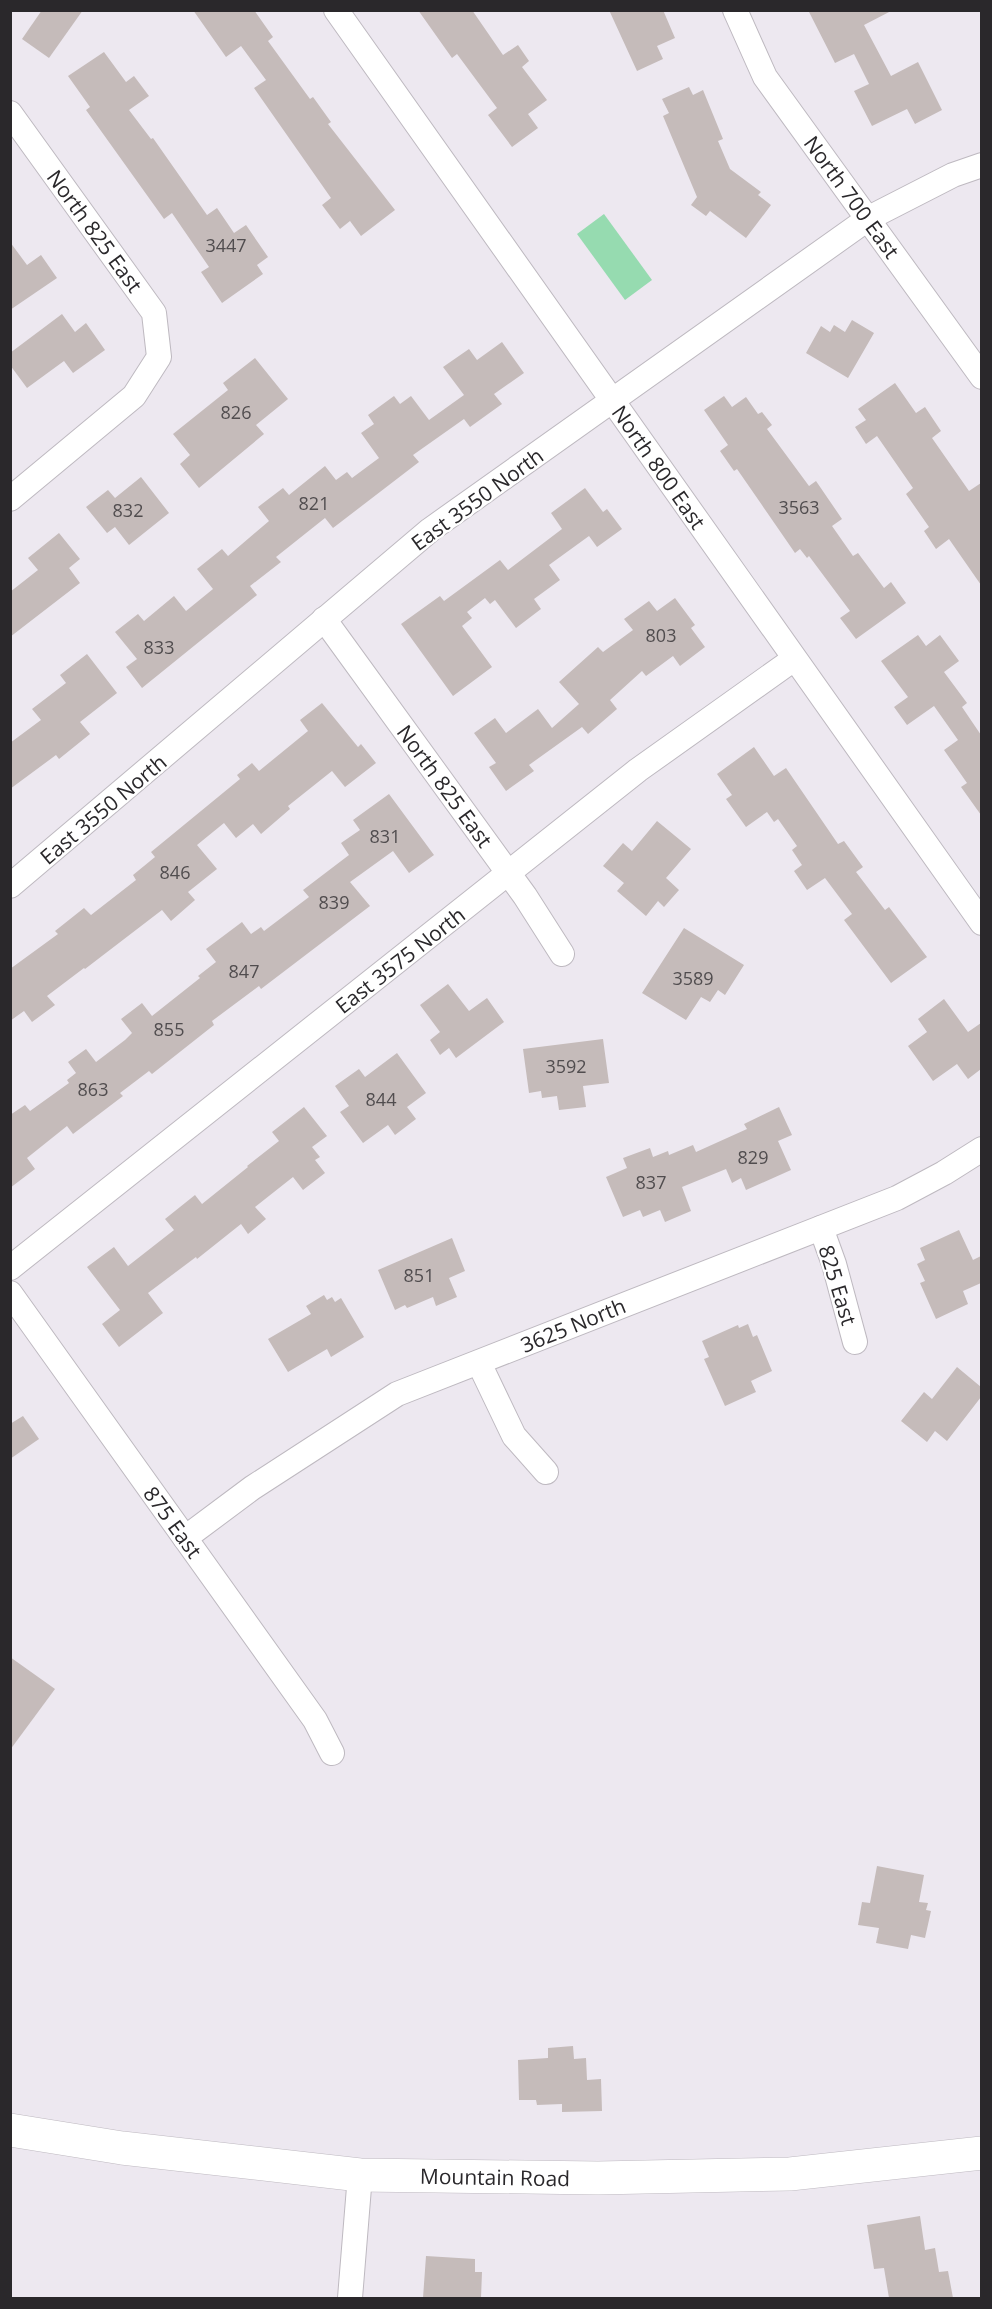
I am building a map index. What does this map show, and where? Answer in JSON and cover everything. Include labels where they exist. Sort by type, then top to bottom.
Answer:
[{"type":"street","name":"North 800 East","points":[[336,10],[981,923]]},
{"type":"street","name":"North 700 East","points":[[735,10],[765,77],[869,218],[981,377]]},
{"type":"street","name":"North 825 East","points":[[10,113],[154,313],[159,357],[134,396],[10,499]]},
{"type":"street","name":"East 3550 North","points":[[10,886],[58,848],[430,530],[869,218],[953,175],[981,165]]},
{"type":"street","name":"North 825 East","points":[[324,619],[525,896],[562,954]]},
{"type":"street","name":"East 3575 North","points":[[10,1268],[638,770],[794,658]]},
{"type":"street","name":"3625 North","points":[[185,1538],[252,1488],[396,1394],[897,1198],[944,1173],[981,1149]]},
{"type":"street","name":"825 East","points":[[821,1228],[834,1264],[855,1342]]},
{"type":"street","name":"875 East","points":[[10,1293],[315,1720],[332,1753]]},
{"type":"street","points":[[479,1363],[514,1436],[546,1472]]},
{"type":"street","name":"Mountain Road","points":[[10,2130],[122,2148],[360,2175],[598,2178],[790,2174],[981,2153]]},
{"type":"street","points":[[350,2298],[360,2175]]},
{"type":"green space","points":[[604,214],[652,280],[625,300],[577,234]]},
{"type":"building","points":[[42,10],[83,10],[49,58],[22,39]]},
{"type":"building","points":[[193,10],[254,10],[273,37],[268,41],[310,99],[313,97],[331,122],[328,124],[395,210],[361,236],[350,221],[340,229],[322,205],[331,198],[254,88],[266,80],[241,46],[226,57]]},
{"type":"building","points":[[418,10],[472,10],[503,55],[518,45],[529,61],[522,67],[547,100],[528,114],[538,128],[512,147],[488,115],[497,108],[457,54],[452,58]]},
{"type":"building","points":[[609,10],[663,10],[675,38],[657,46],[663,59],[637,71]]},
{"type":"building","points":[[808,10],[893,10],[864,25],[891,76],[918,62],[942,110],[915,124],[907,109],[872,126],[854,91],[869,84],[854,54],[835,63]]},
{"type":"building","points":[[104,52],[126,82],[134,76],[149,96],[129,110],[151,139],[153,138],[207,215],[217,208],[234,233],[246,225],[268,257],[257,265],[263,274],[222,303],[201,272],[209,267],[172,213],[164,219],[86,110],[90,107],[68,76]]},
{"type":"building","points":[[689,87],[693,95],[703,90],[723,139],[718,141],[730,169],[761,192],[758,195],[771,205],[746,238],[710,211],[706,216],[691,205],[697,197],[663,116],[669,113],[662,99]]},
{"type":"building","points":[[10,242],[27,265],[41,255],[57,278],[10,310]]},
{"type":"building","points":[[62,314],[75,332],[86,323],[105,350],[73,373],[64,361],[27,388],[10,365],[10,353]]},
{"type":"building","points":[[852,320],[874,333],[848,378],[806,353],[821,326],[830,332],[834,325],[845,332]]},
{"type":"building","points":[[502,342],[524,373],[494,394],[502,404],[470,427],[464,419],[413,455],[419,462],[333,528],[325,518],[276,557],[281,562],[250,586],[257,595],[142,688],[126,667],[137,659],[115,632],[138,614],[144,621],[174,596],[186,611],[213,589],[197,569],[222,549],[228,556],[269,521],[258,507],[283,488],[289,495],[325,466],[336,480],[347,472],[352,478],[379,458],[361,433],[374,424],[368,415],[394,396],[400,404],[411,396],[429,420],[464,395],[443,367],[469,349],[477,360]]},
{"type":"building","points":[[255,358],[288,399],[256,425],[264,434],[199,488],[180,464],[190,455],[173,434],[228,390],[223,383]]},
{"type":"building","points":[[895,383],[916,413],[925,407],[941,431],[932,438],[969,491],[981,483],[981,585],[949,539],[936,549],[924,531],[929,527],[906,494],[913,488],[877,436],[866,444],[855,427],[866,420],[858,409]]},
{"type":"building","points":[[724,396],[732,407],[746,397],[758,414],[762,412],[772,425],[767,429],[809,486],[816,481],[842,519],[832,526],[853,556],[858,553],[884,588],[891,582],[906,603],[856,639],[840,618],[850,611],[809,556],[807,558],[800,549],[795,553],[737,469],[734,471],[720,451],[728,445],[704,410]]},
{"type":"building","points":[[141,477],[169,513],[129,545],[115,527],[107,533],[86,507],[108,490],[115,498]]},
{"type":"building","points":[[585,488],[603,512],[607,509],[622,529],[597,547],[589,536],[549,565],[560,580],[534,599],[541,609],[516,628],[495,600],[490,604],[485,598],[467,612],[472,618],[462,626],[492,667],[453,696],[401,624],[440,596],[444,601],[500,560],[508,570],[562,529],[551,513]]},
{"type":"building","points":[[59,533],[80,559],[69,568],[80,583],[10,637],[10,592],[38,570],[28,558]]},
{"type":"building","points":[[675,598],[695,625],[691,628],[705,647],[680,666],[673,656],[646,676],[642,671],[610,700],[617,709],[588,734],[582,727],[529,765],[534,771],[506,791],[489,767],[496,763],[474,733],[495,718],[506,733],[538,709],[552,728],[579,704],[559,682],[598,647],[603,652],[633,630],[624,619],[649,601],[657,611]]},
{"type":"building","points":[[918,635],[926,646],[940,635],[959,661],[944,672],[967,703],[962,707],[981,735],[981,815],[961,787],[967,783],[944,750],[958,740],[934,706],[907,725],[894,707],[908,697],[881,661]]},
{"type":"building","points":[[87,654],[117,693],[80,722],[90,734],[59,759],[56,755],[10,789],[10,743],[41,720],[32,709],[66,683],[60,675]]},
{"type":"building","points":[[322,703],[358,747],[361,744],[376,763],[345,787],[332,771],[288,806],[290,809],[261,834],[253,824],[236,838],[224,823],[197,845],[217,869],[188,892],[195,900],[171,921],[162,910],[84,968],[47,996],[55,1005],[32,1022],[24,1011],[10,1021],[10,969],[58,934],[55,931],[84,908],[91,915],[136,880],[133,875],[155,857],[151,852],[240,779],[237,775],[252,763],[259,771],[308,731],[300,720]]},
{"type":"building","points":[[754,747],[774,776],[786,768],[838,844],[844,841],[863,867],[856,872],[885,910],[889,907],[927,957],[891,983],[844,920],[852,914],[825,878],[807,890],[794,871],[802,865],[792,850],[797,846],[778,819],[774,822],[767,812],[746,827],[726,799],[732,795],[717,774]]},
{"type":"building","points":[[389,794],[434,855],[409,873],[393,851],[350,882],[370,906],[261,989],[259,986],[212,1021],[214,1025],[152,1074],[149,1071],[120,1093],[123,1096],[73,1134],[67,1126],[27,1158],[35,1169],[10,1188],[10,1115],[25,1105],[30,1111],[69,1083],[67,1080],[76,1073],[68,1062],[86,1049],[96,1062],[125,1040],[132,1033],[121,1019],[142,1003],[152,1016],[200,978],[198,976],[216,962],[206,949],[242,922],[251,934],[261,927],[264,931],[309,897],[303,890],[349,855],[341,843],[360,830],[353,820]]},
{"type":"building","points":[[657,821],[691,849],[666,878],[679,890],[664,907],[658,901],[646,916],[617,891],[624,883],[603,866],[623,843],[632,851]]},
{"type":"building","points":[[684,928],[744,965],[725,995],[718,990],[710,1002],[701,997],[686,1020],[642,993]]},
{"type":"building","points":[[448,984],[469,1011],[487,998],[504,1022],[456,1058],[449,1048],[440,1055],[430,1040],[440,1032],[420,1005]]},
{"type":"building","points":[[944,999],[968,1032],[981,1023],[981,1069],[968,1079],[957,1064],[933,1081],[908,1046],[927,1032],[918,1019]]},
{"type":"building","points":[[603,1039],[609,1083],[583,1086],[586,1107],[559,1110],[557,1096],[542,1098],[541,1091],[529,1093],[523,1049]]},
{"type":"building","points":[[397,1053],[426,1093],[407,1107],[416,1119],[395,1135],[388,1125],[363,1143],[340,1112],[349,1106],[335,1086],[359,1069],[365,1077]]},
{"type":"building","points":[[304,1107],[327,1136],[312,1147],[320,1157],[315,1160],[325,1173],[303,1190],[293,1177],[255,1207],[266,1219],[248,1234],[241,1224],[197,1259],[196,1257],[148,1293],[163,1313],[119,1347],[102,1324],[120,1310],[87,1267],[114,1247],[128,1266],[174,1230],[165,1219],[195,1195],[202,1204],[248,1167],[279,1141],[272,1132]]},
{"type":"building","points":[[779,1107],[792,1135],[778,1141],[791,1170],[746,1190],[741,1178],[732,1183],[726,1169],[682,1187],[691,1211],[665,1222],[660,1210],[643,1217],[640,1210],[623,1217],[606,1177],[627,1168],[623,1158],[650,1148],[653,1157],[668,1151],[669,1155],[693,1145],[696,1152],[747,1129],[744,1124]]},
{"type":"building","points":[[959,1230],[973,1260],[981,1256],[981,1283],[963,1291],[968,1304],[936,1319],[920,1283],[925,1281],[917,1264],[925,1260],[920,1248]]},
{"type":"building","points":[[452,1238],[465,1271],[449,1278],[457,1297],[436,1306],[433,1297],[407,1308],[405,1305],[395,1310],[378,1270]]},
{"type":"building","points":[[324,1295],[327,1300],[332,1297],[335,1302],[341,1298],[364,1337],[331,1357],[327,1349],[288,1372],[268,1339],[311,1314],[306,1306]]},
{"type":"building","points":[[748,1324],[753,1337],[757,1335],[772,1371],[751,1381],[756,1392],[725,1406],[704,1359],[709,1357],[702,1341],[738,1325],[739,1328]]},
{"type":"building","points":[[957,1367],[981,1387],[981,1397],[947,1441],[935,1431],[927,1442],[901,1421],[924,1392],[932,1399]]},
{"type":"building","points":[[23,1416],[39,1439],[10,1459],[10,1424]]},
{"type":"building","points":[[10,1657],[55,1689],[10,1750]]},
{"type":"building","points":[[877,1866],[924,1875],[919,1902],[928,1903],[926,1910],[931,1911],[925,1938],[911,1935],[908,1949],[876,1943],[879,1928],[858,1925],[862,1902],[870,1903]]},
{"type":"building","points":[[573,2046],[574,2059],[586,2058],[587,2080],[601,2079],[602,2111],[562,2112],[562,2104],[537,2105],[536,2100],[519,2100],[518,2060],[548,2058],[548,2048]]},
{"type":"building","points":[[920,2216],[925,2250],[935,2248],[939,2272],[948,2271],[953,2298],[889,2298],[884,2268],[874,2269],[867,2225]]},
{"type":"building","points":[[426,2256],[475,2259],[475,2272],[482,2272],[481,2298],[423,2298]]}]
